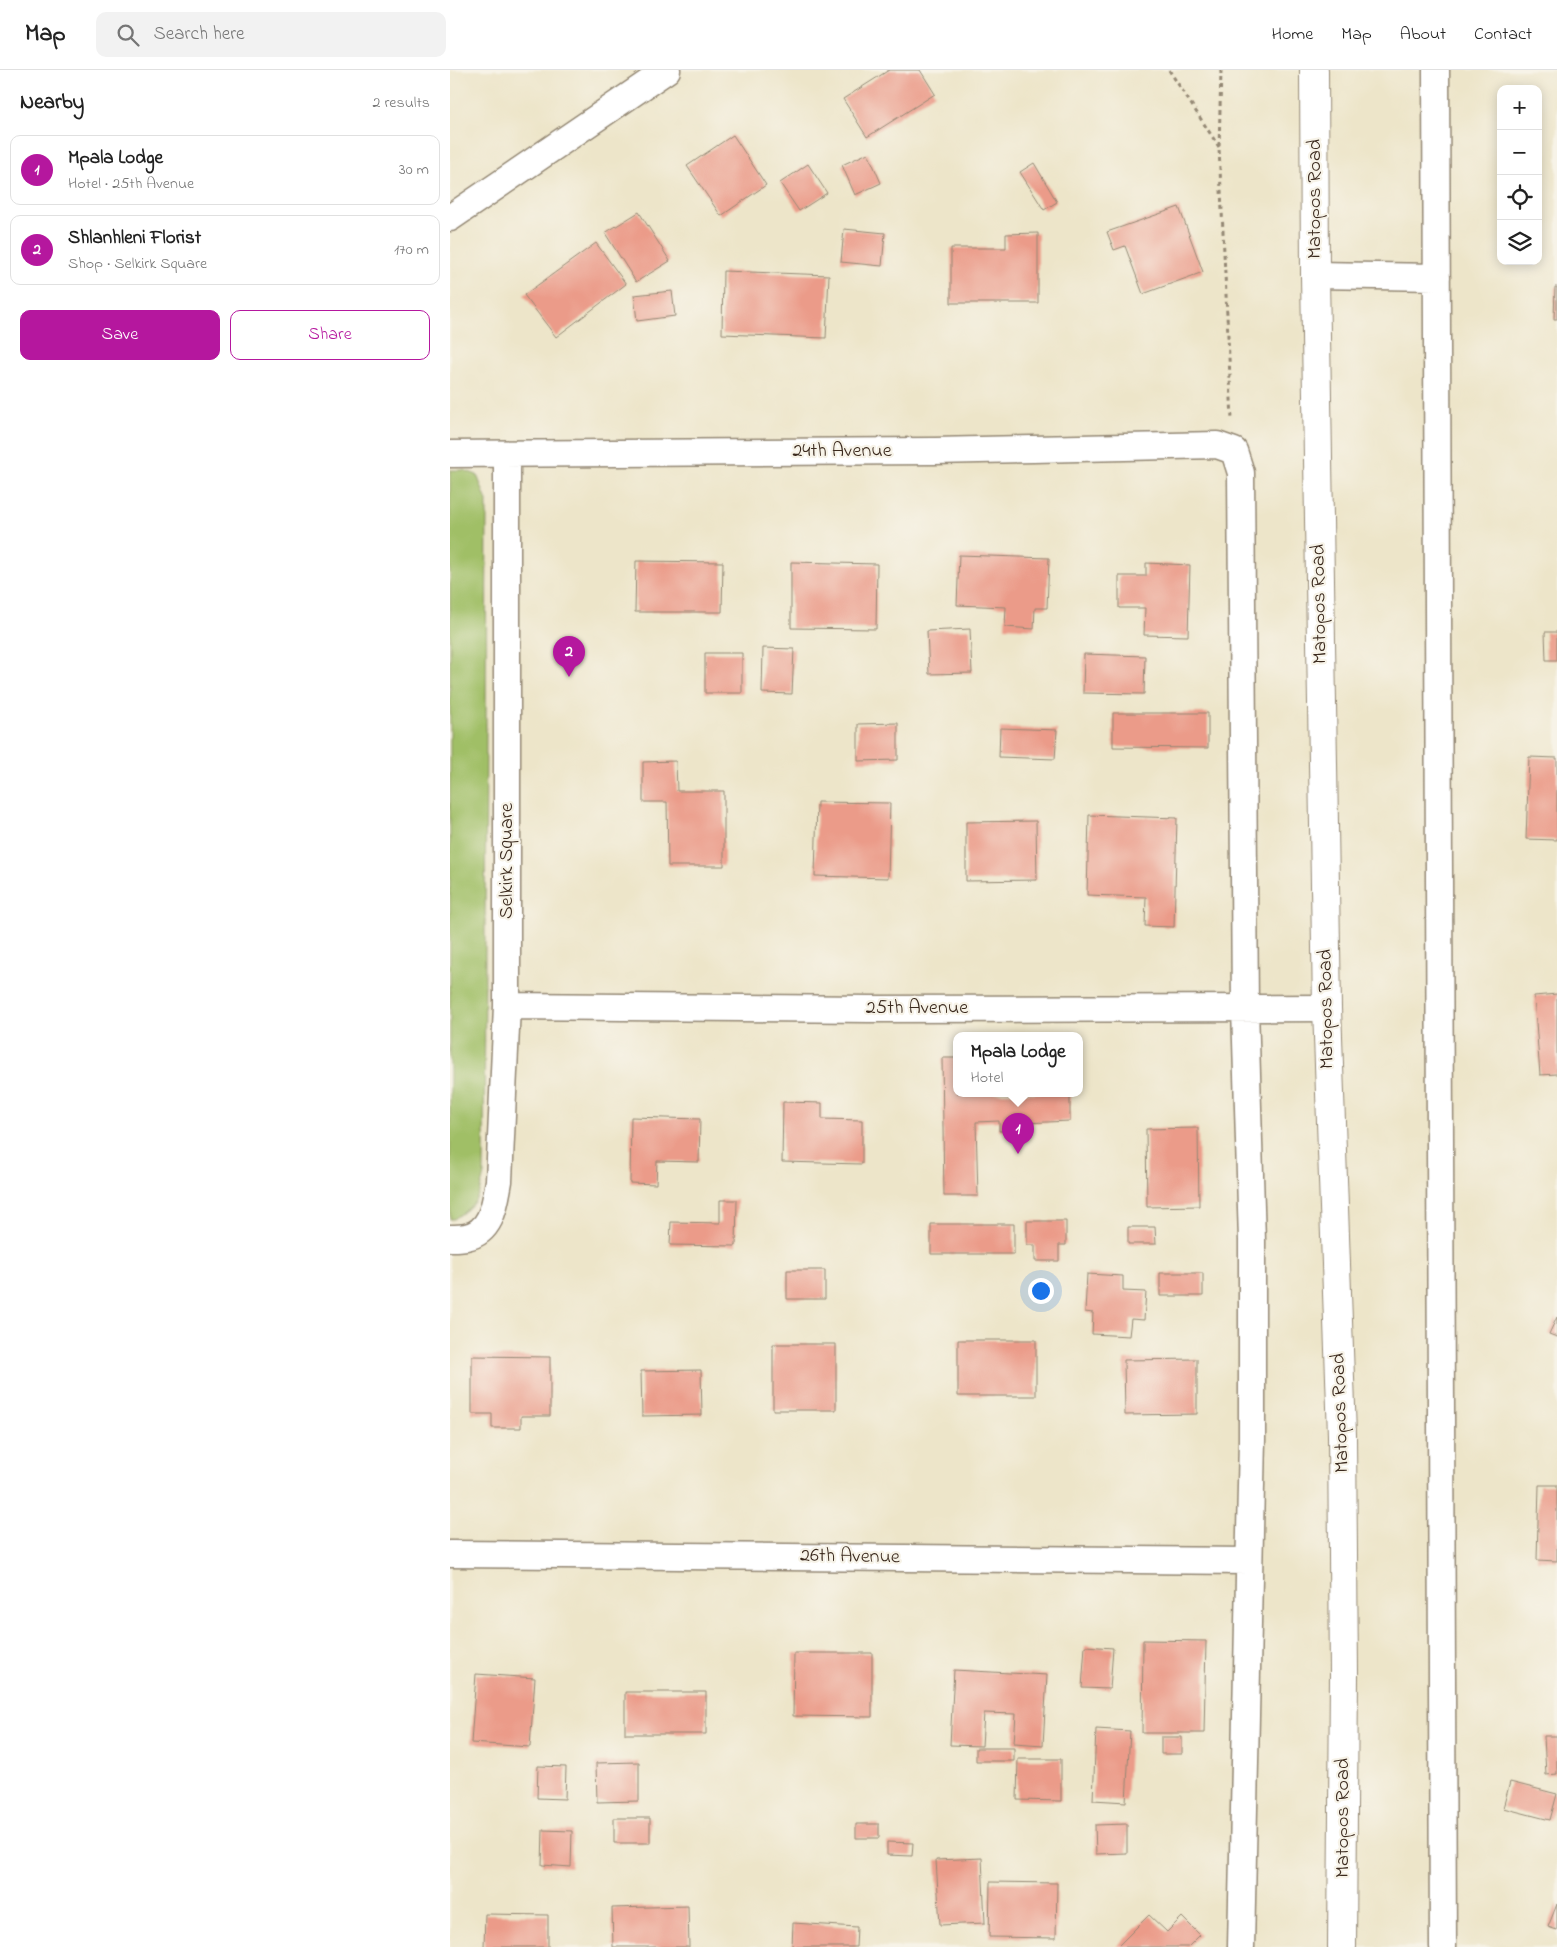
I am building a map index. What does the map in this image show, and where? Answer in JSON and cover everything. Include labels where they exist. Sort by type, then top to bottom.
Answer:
[{"type":"main road","name":"Matopos Road","points":[[1314,70],[1315,275],[1327,1008],[1342,1435],[1344,1684],[1342,1947]]},
{"type":"street","points":[[450,218],[667,70]]},
{"type":"street","points":[[1436,70],[1443,1947]]},
{"type":"street","points":[[1315,275],[1436,277]]},
{"type":"street","name":"24th Avenue","points":[[450,454],[915,451],[1218,445],[1234,451]]},
{"type":"street","points":[[1234,451],[1241,472],[1244,1008],[1252,1241],[1252,1439],[1241,1947]]},
{"type":"street","name":"Selkirk Square","points":[[450,1238],[467,1238],[476,1233],[490,1219],[494,1209],[499,1181],[507,1006],[507,454]]},
{"type":"street","name":"25th Avenue","points":[[507,1006],[1327,1008]]},
{"type":"street","name":"26th Avenue","points":[[450,1554],[1249,1561]]},
{"type":"path","points":[[1169,70],[1219,148]]},
{"type":"path","points":[[1221,70],[1219,148],[1234,451]]},
{"type":"green space","points":[[450,470],[464,470],[477,475],[487,501],[484,1174],[475,1201],[454,1219],[450,1219]]},
{"type":"building","points":[[889,70],[920,70],[935,94],[867,137],[843,99]]},
{"type":"building","points":[[733,135],[766,185],[721,216],[687,166]]},
{"type":"building","points":[[868,153],[881,183],[855,195],[842,165]]},
{"type":"building","points":[[1034,163],[1057,202],[1044,210],[1020,172]]},
{"type":"building","points":[[808,164],[827,193],[799,211],[780,183]]},
{"type":"building","points":[[1179,207],[1203,272],[1143,294],[1125,246],[1114,250],[1107,232]]},
{"type":"building","points":[[639,212],[670,261],[636,282],[605,233]]},
{"type":"building","points":[[844,229],[885,233],[882,266],[841,262]]},
{"type":"building","points":[[1038,233],[1038,303],[951,303],[951,248],[1006,248],[1006,234]]},
{"type":"building","points":[[596,243],[626,284],[556,337],[524,295]]},
{"type":"building","points":[[723,271],[829,275],[826,338],[722,334]]},
{"type":"building","points":[[1555,287],[1557,287],[1557,319],[1554,319]]},
{"type":"building","points":[[672,291],[675,316],[637,321],[634,295]]},
{"type":"building","points":[[959,555],[1049,558],[1047,608],[1035,608],[1034,629],[1005,627],[1006,607],[957,605]]},
{"type":"building","points":[[636,561],[723,562],[722,612],[635,612]]},
{"type":"building","points":[[791,562],[877,564],[876,629],[791,628]]},
{"type":"building","points":[[1146,563],[1190,565],[1188,636],[1144,635],[1145,608],[1119,608],[1119,576],[1146,576]]},
{"type":"building","points":[[970,629],[972,673],[929,674],[927,631]]},
{"type":"building","points":[[1545,632],[1557,632],[1557,660],[1546,660]]},
{"type":"building","points":[[763,648],[794,649],[792,694],[762,693]]},
{"type":"building","points":[[705,653],[742,653],[742,693],[705,693]]},
{"type":"building","points":[[1084,654],[1145,656],[1144,694],[1083,693]]},
{"type":"building","points":[[1113,713],[1208,713],[1208,748],[1113,747]]},
{"type":"building","points":[[898,723],[898,760],[858,761],[858,724]]},
{"type":"building","points":[[1000,728],[1057,730],[1055,759],[999,757]]},
{"type":"building","points":[[1529,757],[1557,758],[1557,840],[1526,839]]},
{"type":"building","points":[[676,761],[677,791],[724,791],[724,866],[668,866],[667,802],[643,802],[643,762]]},
{"type":"building","points":[[817,802],[890,803],[888,878],[815,876]]},
{"type":"building","points":[[1089,815],[1177,818],[1174,927],[1145,926],[1146,897],[1087,895]]},
{"type":"building","points":[[1036,821],[1037,880],[966,881],[966,822]]},
{"type":"building","points":[[1557,994],[1557,1074],[1540,1075],[1534,996]]},
{"type":"building","points":[[942,1058],[953,1058],[953,1097],[1070,1097],[1070,1121],[1024,1123],[1024,1130],[999,1131],[999,1121],[976,1122],[978,1196],[944,1196]]},
{"type":"building","points":[[783,1102],[822,1103],[822,1119],[862,1120],[862,1164],[782,1162]]},
{"type":"building","points":[[631,1117],[700,1119],[699,1162],[657,1161],[656,1184],[630,1183]]},
{"type":"building","points":[[1198,1128],[1199,1206],[1147,1207],[1146,1129]]},
{"type":"building","points":[[720,1200],[737,1200],[736,1246],[670,1245],[671,1222],[720,1223]]},
{"type":"building","points":[[1027,1221],[1066,1221],[1066,1245],[1059,1245],[1059,1261],[1035,1261],[1035,1245],[1027,1245]]},
{"type":"building","points":[[931,1224],[1014,1224],[1014,1254],[931,1254]]},
{"type":"building","points":[[1128,1227],[1155,1227],[1156,1244],[1128,1244]]},
{"type":"building","points":[[787,1270],[825,1270],[825,1299],[787,1299]]},
{"type":"building","points":[[1160,1273],[1203,1273],[1203,1296],[1160,1296]]},
{"type":"building","points":[[1087,1274],[1123,1276],[1123,1291],[1146,1292],[1144,1320],[1131,1319],[1129,1336],[1092,1334],[1093,1313],[1085,1312]]},
{"type":"building","points":[[1557,1317],[1557,1337],[1549,1334]]},
{"type":"building","points":[[958,1340],[1036,1340],[1036,1396],[958,1396]]},
{"type":"building","points":[[773,1344],[836,1344],[836,1410],[773,1410]]},
{"type":"building","points":[[472,1356],[550,1357],[550,1416],[521,1416],[521,1428],[492,1428],[492,1414],[472,1414]]},
{"type":"building","points":[[1197,1359],[1197,1414],[1125,1415],[1124,1360]]},
{"type":"building","points":[[701,1370],[702,1415],[642,1416],[641,1371]]},
{"type":"building","points":[[1539,1485],[1557,1485],[1557,1561],[1537,1560]]},
{"type":"building","points":[[1143,1640],[1206,1641],[1204,1733],[1142,1733]]},
{"type":"building","points":[[1085,1646],[1113,1648],[1110,1689],[1082,1688]]},
{"type":"building","points":[[794,1653],[872,1653],[872,1717],[793,1716]]},
{"type":"building","points":[[954,1670],[1047,1675],[1043,1745],[1014,1743],[1016,1714],[984,1713],[982,1746],[950,1745]]},
{"type":"building","points":[[476,1674],[535,1678],[530,1747],[471,1743]]},
{"type":"building","points":[[625,1692],[706,1692],[706,1734],[625,1734]]},
{"type":"building","points":[[1096,1729],[1130,1731],[1126,1802],[1093,1800]]},
{"type":"building","points":[[1544,1736],[1557,1736],[1557,1774],[1546,1775]]},
{"type":"building","points":[[1161,1737],[1182,1737],[1182,1754],[1161,1754]]},
{"type":"building","points":[[976,1748],[1014,1748],[1014,1761],[976,1761]]},
{"type":"building","points":[[1018,1759],[1061,1759],[1061,1801],[1017,1800]]},
{"type":"building","points":[[639,1762],[639,1801],[597,1802],[596,1763]]},
{"type":"building","points":[[538,1766],[566,1767],[565,1799],[537,1798]]},
{"type":"building","points":[[1510,1782],[1557,1794],[1550,1820],[1503,1808]]},
{"type":"building","points":[[614,1818],[650,1818],[650,1843],[614,1843]]},
{"type":"building","points":[[856,1824],[879,1824],[879,1838],[856,1838]]},
{"type":"building","points":[[1127,1824],[1127,1853],[1096,1854],[1095,1825]]},
{"type":"building","points":[[543,1830],[572,1831],[571,1867],[542,1865]]},
{"type":"building","points":[[887,1842],[913,1843],[912,1856],[887,1855]]},
{"type":"building","points":[[982,1858],[985,1923],[940,1925],[936,1860]]},
{"type":"building","points":[[990,1882],[1057,1883],[1056,1938],[989,1937]]},
{"type":"building","points":[[1557,1904],[1557,1930],[1548,1927]]},
{"type":"building","points":[[688,1906],[689,1947],[613,1947],[612,1908]]},
{"type":"building","points":[[485,1914],[548,1915],[548,1947],[484,1947]]},
{"type":"building","points":[[1149,1915],[1167,1932],[1182,1917],[1200,1935],[1188,1947],[1117,1947]]},
{"type":"building","points":[[793,1923],[857,1927],[856,1947],[792,1947]]},
{"type":"place","name":"Shlanhleni Florist","points":[[569,677]]},
{"type":"place","name":"Mpala Lodge","points":[[1018,1154]]}]
